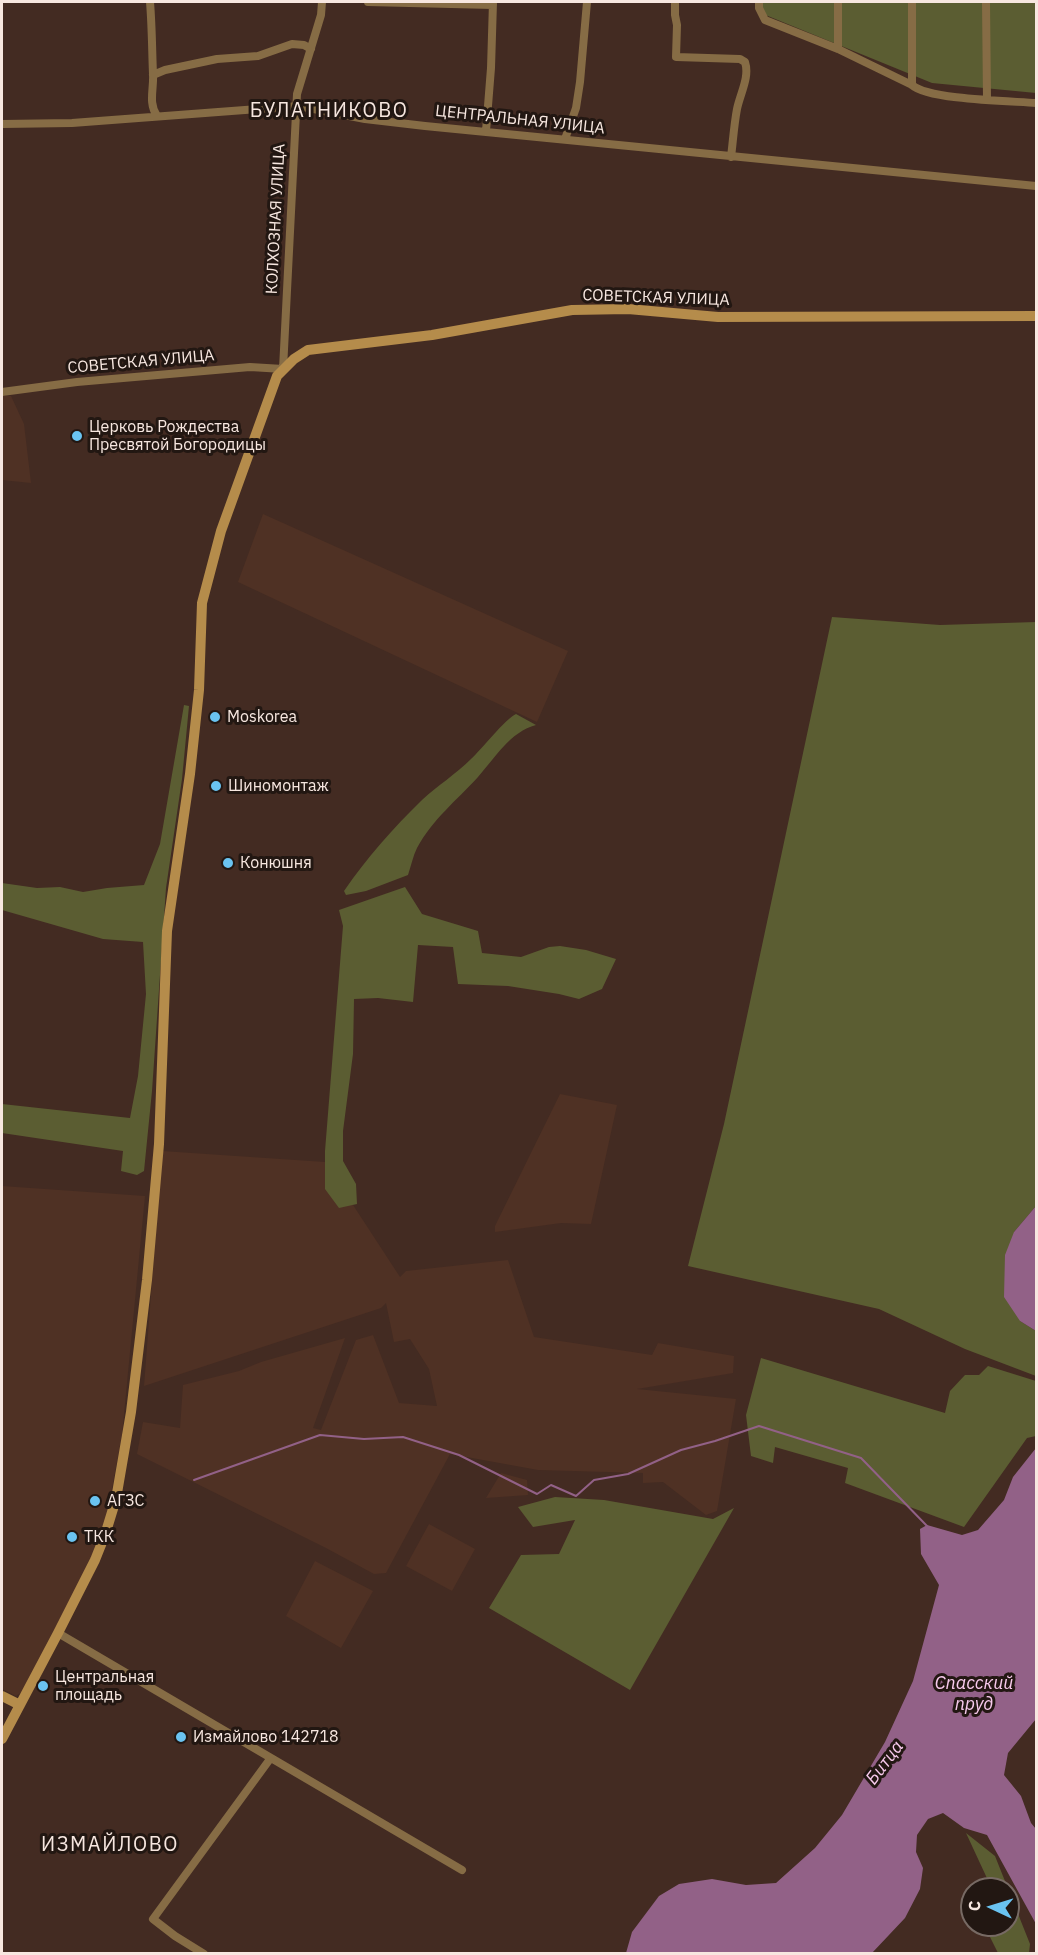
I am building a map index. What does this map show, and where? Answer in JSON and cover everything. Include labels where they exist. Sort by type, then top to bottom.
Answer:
[{"type":"street","points":[[150,2],[153,75],[151,100],[153,110],[158,116]]},
{"type":"street","name":"КОЛХОЗНАЯ УЛИЦА","points":[[283,369],[297,94],[321,15],[322,2]]},
{"type":"street","points":[[368,2],[493,3],[486,131]]},
{"type":"street","points":[[565,139],[576,108],[587,2]]},
{"type":"street","points":[[675,2],[676,57],[730,58],[745,62],[746,76],[737,109],[731,157]]},
{"type":"street","points":[[759,2],[759,8],[765,20],[838,49],[916,88],[935,94],[1036,103]]},
{"type":"street","points":[[838,2],[838,49]]},
{"type":"street","points":[[912,2],[912,85]]},
{"type":"street","points":[[986,2],[987,99]]},
{"type":"street","points":[[153,75],[165,70],[217,59],[258,56],[292,44],[304,45],[311,49]]},
{"type":"street","name":"ЦЕНТРАЛЬНАЯ УЛИЦА","points":[[2,124],[72,123],[298,106],[365,119],[1036,186]]},
{"type":"street","name":"СОВЕТСКАЯ УЛИЦА","points":[[20,1705],[58,1634],[105,1535],[116,1499],[124,1458],[147,1280],[159,1144],[167,931],[190,774],[199,690],[202,603],[221,531],[274,382],[283,369],[308,350],[410,338],[572,309],[628,309],[718,316],[1036,316]]},
{"type":"street","name":"СОВЕТСКАЯ УЛИЦА","points":[[2,392],[77,382],[250,367],[283,369]]},
{"type":"street","points":[[58,1634],[462,1870]]},
{"type":"street","points":[[2,1696],[20,1705],[2,1739]]},
{"type":"street","points":[[204,1953],[175,1936],[153,1919],[270,1759]]},
{"type":"shaded area","points":[[2,396],[11,396],[24,424],[31,483],[2,480]]},
{"type":"shaded area","points":[[263,514],[568,651],[537,722],[238,582]]},
{"type":"shaded area","points":[[560,1094],[617,1105],[591,1224],[561,1223],[495,1232],[495,1226]]},
{"type":"shaded area","points":[[162,1151],[325,1162],[400,1277],[406,1271],[508,1260],[534,1337],[652,1355],[658,1343],[734,1356],[733,1373],[637,1389],[736,1399],[717,1511],[706,1515],[663,1482],[643,1483],[643,1473],[538,1470],[450,1454],[386,1573],[374,1574],[137,1454],[143,1422],[180,1428],[183,1385],[239,1371],[261,1362],[345,1338],[313,1428],[321,1430],[356,1340],[373,1335],[399,1403],[437,1406],[429,1369],[410,1339],[394,1342],[386,1303],[381,1308],[144,1386]]},
{"type":"shaded area","points":[[2,1186],[145,1196],[122,1435],[104,1531],[51,1639],[22,1692],[16,1696],[2,1689]]},
{"type":"shaded area","points":[[501,1473],[527,1480],[528,1495],[486,1498]]},
{"type":"shaded area","points":[[429,1524],[475,1549],[452,1591],[406,1566]]},
{"type":"shaded area","points":[[315,1561],[373,1591],[341,1648],[286,1616]]},
{"type":"green space","points":[[760,2],[1036,2],[1036,93],[932,83],[763,14]]},
{"type":"green space","points":[[832,617],[940,625],[1036,622],[1036,1206],[1014,1232],[1020,1321],[1036,1331],[1036,1376],[965,1349],[879,1309],[688,1266],[724,1124]]},
{"type":"green space","points":[[184,705],[189,706],[182,779],[166,888],[144,1171],[137,1175],[121,1171],[123,1151],[2,1133],[2,1104],[130,1118],[138,1076],[146,994],[143,942],[103,939],[2,910],[2,883],[37,888],[60,887],[83,892],[144,885],[160,844]]},
{"type":"green space","points":[[516,714],[536,725],[511,739],[438,819],[417,848],[408,875],[366,891],[346,895],[344,891],[352,879],[401,822]]},
{"type":"green space","points":[[405,887],[422,914],[478,931],[482,953],[521,957],[549,947],[560,946],[586,950],[616,959],[602,989],[579,999],[508,986],[458,984],[453,947],[418,945],[413,1002],[378,998],[354,999],[353,1054],[343,1131],[343,1161],[356,1184],[357,1204],[339,1208],[325,1189],[325,1151],[343,926],[339,910]]},
{"type":"green space","points":[[761,1358],[945,1413],[950,1391],[965,1375],[979,1375],[988,1366],[1036,1381],[1036,1436],[1027,1438],[964,1527],[845,1483],[848,1468],[775,1447],[773,1463],[751,1456],[746,1415]]},
{"type":"green space","points":[[555,1497],[604,1500],[713,1519],[734,1508],[630,1690],[489,1608],[521,1555],[559,1554],[575,1520],[533,1527],[518,1507]]},
{"type":"green space","points":[[966,1833],[995,1856],[1003,1877],[986,1877]]},
{"type":"green space","points":[[1020,1919],[1030,1944],[1029,1953],[998,1953],[990,1937],[1020,1937]]},
{"type":"water","points":[[1036,1206],[1036,1331],[1020,1321],[1004,1297],[1005,1255],[1014,1232]]},
{"type":"water","name":"Спасский пруд","points":[[1036,1448],[1036,1719],[1008,1753],[1004,1775],[1021,1796],[1031,1823],[1036,1829],[1036,1924],[1020,1895],[1020,1877],[1010,1877],[987,1835],[964,1828],[943,1813],[928,1819],[917,1835],[916,1852],[923,1868],[920,1889],[905,1918],[872,1953],[626,1953],[632,1932],[659,1896],[679,1884],[712,1879],[746,1885],[776,1883],[815,1848],[842,1815],[885,1742],[913,1681],[939,1585],[921,1554],[920,1529],[927,1525],[962,1535],[978,1530],[1004,1500],[1013,1477]]},
{"type":"waterway","points":[[194,1480],[320,1435],[364,1439],[403,1437],[459,1455],[537,1494],[551,1485],[576,1496],[594,1480],[628,1474],[681,1450],[759,1426],[861,1458],[928,1527]]},
{"type":"place","name":"Церковь Рождества Пресвятой Богородицы","points":[[77,436]]},
{"type":"place","name":"Moskorea","points":[[215,717]]},
{"type":"place","name":"Шиномонтаж","points":[[216,786]]},
{"type":"place","name":"Конюшня","points":[[228,863]]},
{"type":"place","name":"АГЗС","points":[[95,1501]]},
{"type":"place","name":"ТКК","points":[[72,1537]]},
{"type":"place","name":"Центральная площадь","points":[[43,1686]]},
{"type":"place","name":"Измайлово 142718","points":[[181,1737]]},
{"type":"district","name":"БУЛАТНИКОВО","points":[[329,111]]},
{"type":"district","name":"ИЗМАЙЛОВО","points":[[110,1845]]},
{"type":"water label","name":"Битца","points":[[885,1763]]}]
